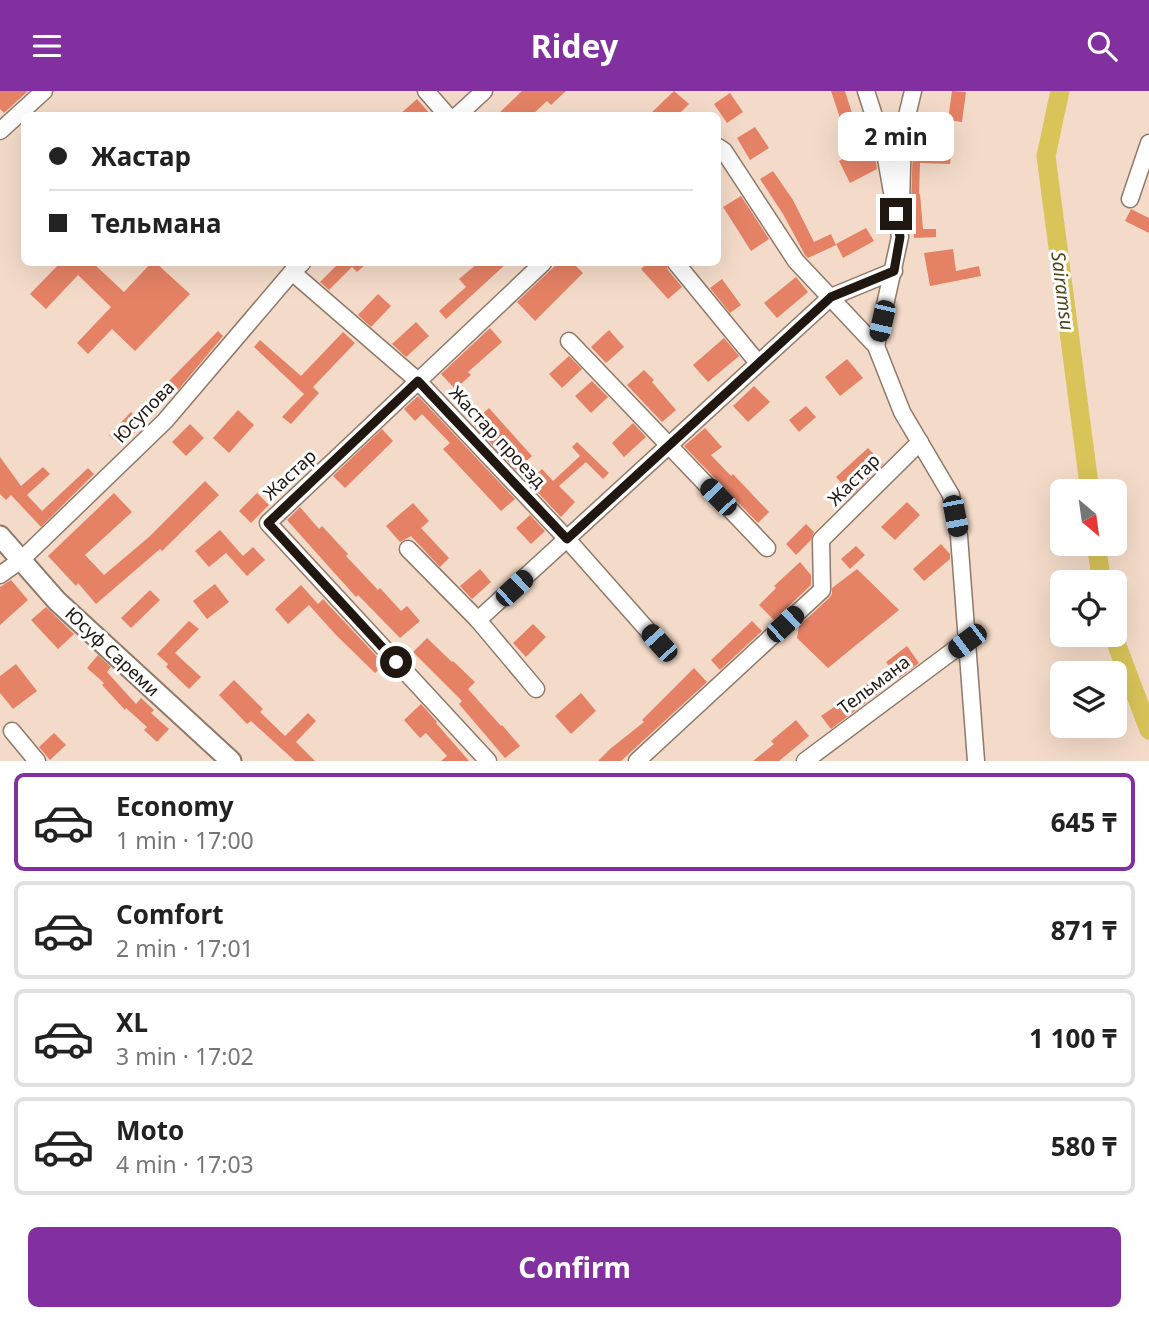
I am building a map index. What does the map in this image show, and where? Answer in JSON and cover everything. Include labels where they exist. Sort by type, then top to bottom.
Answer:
[{"type":"main road","name":"Юсуф Сареми","points":[[0,536],[57,601],[232,761]]},
{"type":"street","points":[[0,131],[44,91]]},
{"type":"street","points":[[426,91],[444,112]]},
{"type":"street","points":[[461,112],[484,91]]},
{"type":"street","points":[[866,91],[884,147],[900,237]]},
{"type":"street","points":[[876,347],[900,237],[903,132],[913,91]]},
{"type":"street","points":[[1130,199],[1149,143]]},
{"type":"street","points":[[721,149],[796,261],[876,347],[902,412],[951,495],[959,536],[976,761]]},
{"type":"street","name":"Жастар","points":[[488,761],[268,523],[540,266]]},
{"type":"street","points":[[678,266],[758,363]]},
{"type":"street","name":"Жастар проезд","points":[[297,267],[418,381],[567,539],[659,643]]},
{"type":"street","name":"Юсупова","points":[[0,575],[21,560],[165,421],[297,267]]},
{"type":"street","points":[[478,620],[831,297],[894,271]]},
{"type":"street","points":[[569,341],[767,548]]},
{"type":"street","name":"Жастар","points":[[636,761],[822,590],[821,540],[920,442]]},
{"type":"street","points":[[408,548],[478,620],[536,689]]},
{"type":"street","name":"Тельмана","points":[[806,761],[967,641]]},
{"type":"street","points":[[12,731],[37,761]]},
{"type":"building","points":[[0,91],[28,91],[4,113],[0,109]]},
{"type":"building","points":[[522,91],[566,91],[551,105],[547,101],[535,112],[500,112]]},
{"type":"building","points":[[674,91],[689,104],[681,112],[652,112]]},
{"type":"building","points":[[831,91],[845,91],[863,148],[868,146],[876,162],[877,169],[850,183],[839,161],[852,154]]},
{"type":"building","points":[[952,91],[966,92],[962,122],[948,120]]},
{"type":"building","points":[[730,93],[743,112],[727,123],[714,104]]},
{"type":"building","points":[[417,99],[428,112],[402,112]]},
{"type":"building","points":[[755,127],[769,148],[750,160],[737,138]]},
{"type":"building","points":[[913,145],[952,148],[950,164],[920,163],[919,194],[923,229],[936,229],[936,237],[914,238],[911,204]]},
{"type":"building","points":[[773,171],[793,200],[814,242],[831,234],[836,245],[808,258],[805,255],[760,179]]},
{"type":"building","points":[[741,196],[769,239],[751,251],[723,207]]},
{"type":"building","points":[[1131,209],[1149,218],[1149,233],[1125,221]]},
{"type":"building","points":[[866,228],[874,241],[843,258],[836,244]]},
{"type":"building","points":[[953,249],[956,271],[979,266],[981,276],[930,286],[924,253]]},
{"type":"building","points":[[57,266],[96,266],[124,292],[148,266],[159,266],[190,294],[135,351],[112,329],[88,354],[77,343],[111,307],[78,275],[46,309],[30,294]]},
{"type":"building","points":[[336,266],[364,266],[357,272],[352,267],[329,290],[320,282]]},
{"type":"building","points":[[474,266],[504,266],[446,319],[439,311],[466,287],[459,279]]},
{"type":"building","points":[[555,266],[576,266],[583,273],[535,321],[517,302]]},
{"type":"building","points":[[644,266],[667,266],[682,287],[668,299],[641,269]]},
{"type":"building","points":[[796,277],[808,292],[777,318],[764,303]]},
{"type":"building","points":[[722,279],[741,305],[730,313],[710,288]]},
{"type":"building","points":[[378,294],[391,306],[371,327],[358,315]]},
{"type":"building","points":[[416,322],[429,336],[406,357],[392,344]]},
{"type":"building","points":[[490,328],[502,342],[468,372],[471,375],[455,389],[441,374]]},
{"type":"building","points":[[609,330],[624,347],[606,363],[591,347]]},
{"type":"building","points":[[218,331],[223,336],[178,390],[169,381]]},
{"type":"building","points":[[343,332],[355,343],[313,387],[319,393],[291,424],[282,417],[304,394],[254,347],[260,340],[301,376]]},
{"type":"building","points":[[724,338],[739,356],[708,382],[693,365]]},
{"type":"building","points":[[569,356],[582,369],[562,388],[549,374]]},
{"type":"building","points":[[847,359],[863,378],[840,396],[825,377]]},
{"type":"building","points":[[644,370],[676,410],[662,422],[627,385]]},
{"type":"building","points":[[592,381],[608,397],[591,413],[575,396]]},
{"type":"building","points":[[754,386],[770,402],[748,422],[733,406]]},
{"type":"building","points":[[418,396],[515,499],[501,511],[443,449],[450,443],[422,414],[415,421],[404,409]]},
{"type":"building","points":[[806,406],[816,417],[799,432],[789,420]]},
{"type":"building","points":[[489,408],[532,456],[516,470],[472,423]]},
{"type":"building","points":[[238,410],[254,425],[229,453],[213,438]]},
{"type":"building","points":[[131,412],[143,424],[121,446],[109,435]]},
{"type":"building","points":[[633,423],[646,437],[624,457],[612,443]]},
{"type":"building","points":[[190,424],[204,438],[186,456],[172,442]]},
{"type":"building","points":[[705,428],[722,447],[711,455],[769,512],[758,523],[684,446]]},
{"type":"building","points":[[382,429],[393,441],[345,488],[333,476]]},
{"type":"building","points":[[577,442],[609,473],[603,479],[586,462],[559,486],[575,502],[561,517],[528,482],[542,469],[553,481],[580,456],[572,447]]},
{"type":"building","points":[[868,448],[883,464],[852,495],[836,477]]},
{"type":"building","points":[[0,457],[21,486],[43,467],[50,474],[27,495],[42,511],[88,468],[94,474],[41,527],[11,495],[6,500],[0,494]]},
{"type":"building","points":[[205,481],[219,495],[162,551],[160,549],[96,604],[78,583],[76,586],[48,556],[114,493],[132,512],[85,555],[104,575],[149,537]]},
{"type":"building","points":[[257,493],[269,505],[251,523],[239,511]]},
{"type":"building","points":[[907,502],[920,515],[895,540],[881,527]]},
{"type":"building","points":[[413,503],[429,521],[421,528],[449,558],[440,567],[411,536],[400,542],[386,526]]},
{"type":"building","points":[[300,507],[319,529],[322,526],[378,590],[380,588],[401,611],[407,606],[420,621],[400,638],[358,595],[356,597],[287,520]]},
{"type":"building","points":[[530,515],[545,531],[531,544],[516,528]]},
{"type":"building","points":[[806,524],[814,532],[811,540],[796,555],[786,544]]},
{"type":"building","points":[[220,530],[243,556],[253,547],[265,560],[247,576],[226,553],[209,567],[195,551]]},
{"type":"building","points":[[941,544],[950,554],[950,559],[924,581],[913,569]]},
{"type":"building","points":[[856,546],[865,555],[850,569],[841,559]]},
{"type":"building","points":[[800,562],[811,575],[811,585],[774,620],[759,605],[776,588],[774,586]]},
{"type":"building","points":[[480,569],[491,582],[472,599],[460,586]]},
{"type":"building","points":[[857,569],[899,610],[828,668],[797,638],[799,626],[829,598],[832,588]]},
{"type":"building","points":[[11,580],[28,600],[0,625],[0,587]]},
{"type":"building","points":[[215,584],[229,602],[207,619],[193,601]]},
{"type":"building","points":[[301,585],[318,604],[323,599],[384,664],[375,673],[309,605],[288,624],[275,609]]},
{"type":"building","points":[[150,590],[160,600],[131,628],[121,618]]},
{"type":"building","points":[[46,607],[74,634],[58,649],[31,620]]},
{"type":"building","points":[[189,621],[199,629],[175,653],[201,677],[189,689],[166,667],[168,664],[157,654]]},
{"type":"building","points":[[752,621],[762,631],[720,670],[711,660]]},
{"type":"building","points":[[533,624],[546,637],[526,657],[513,643]]},
{"type":"building","points":[[427,638],[475,682],[468,689],[520,746],[505,758],[459,704],[462,701],[413,652]]},
{"type":"building","points":[[907,646],[919,663],[899,678],[886,662]]},
{"type":"building","points":[[98,655],[111,667],[107,672],[136,704],[141,698],[154,710],[151,713],[169,729],[157,742],[144,730],[147,727],[126,708],[125,710],[102,685],[104,683],[87,668]]},
{"type":"building","points":[[16,664],[37,691],[13,709],[0,693],[0,676]]},
{"type":"building","points":[[694,668],[707,682],[621,761],[598,761],[644,722],[642,720]]},
{"type":"building","points":[[234,680],[263,709],[260,712],[285,736],[308,713],[316,721],[296,742],[315,761],[295,761],[251,721],[247,724],[219,695]]},
{"type":"building","points":[[872,681],[880,692],[831,729],[821,716]]},
{"type":"building","points":[[581,693],[596,711],[571,734],[555,716]]},
{"type":"building","points":[[421,704],[469,761],[441,761],[447,756],[426,733],[420,738],[404,720]]},
{"type":"building","points":[[796,720],[809,736],[779,761],[753,761],[774,744],[771,741]]},
{"type":"building","points":[[54,733],[66,745],[50,760],[39,747]]},
{"type":"waterway","name":"Sairamsu","points":[[1060,91],[1046,156],[1088,479]]},
{"type":"waterway","name":"Sairamsu","points":[[1098,557],[1100,570]]},
{"type":"waterway","name":"Sairamsu","points":[[1118,647],[1149,730]]},
{"type":"route","points":[[396,662],[268,523],[418,381],[567,539],[831,297],[894,271],[900,237],[896,214]]}]
